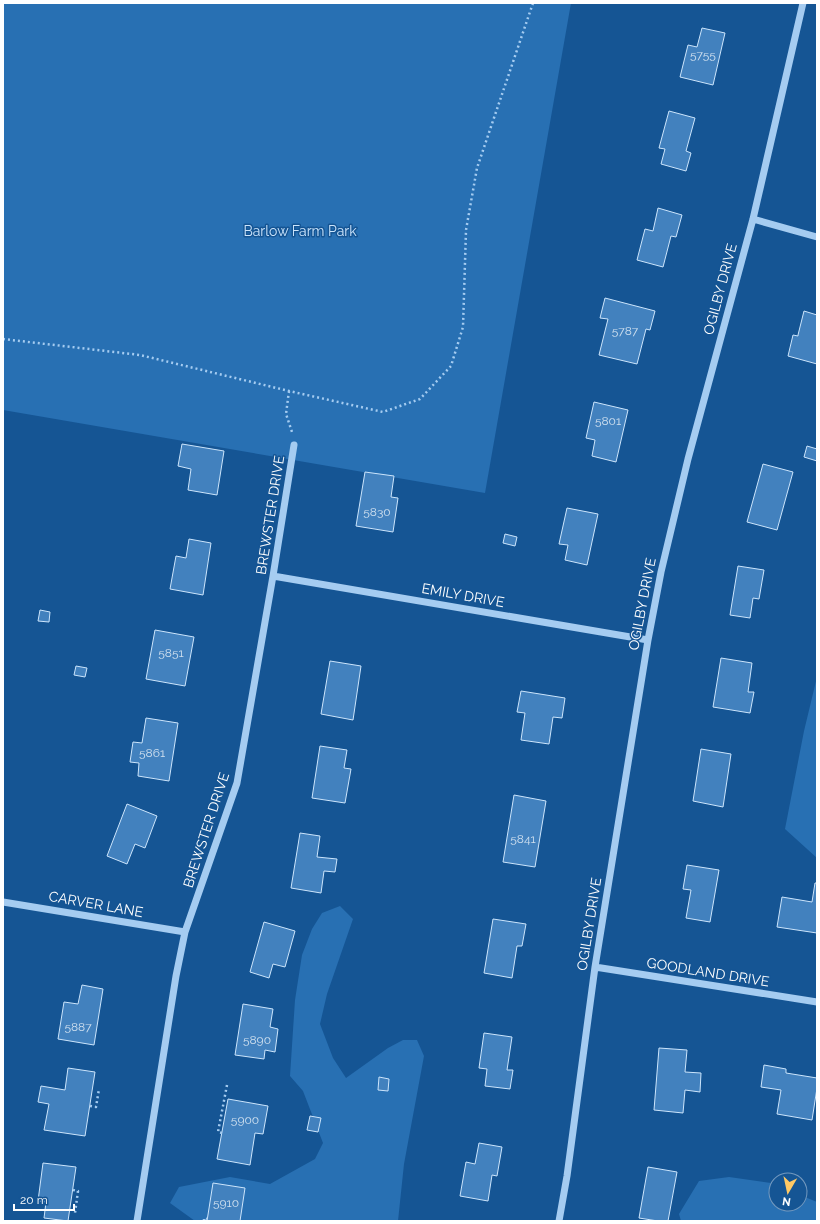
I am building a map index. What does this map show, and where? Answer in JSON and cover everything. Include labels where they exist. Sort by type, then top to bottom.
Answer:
[{"type":"street","name":"OGILBY DRIVE","points":[[559,1221],[567,1176],[596,967],[648,640],[661,572],[688,459],[753,219],[803,3]]},
{"type":"street","points":[[753,219],[817,237]]},
{"type":"street","name":"BREWSTER DRIVE","points":[[137,1221],[176,976],[185,932],[237,783],[274,576],[294,445]]},
{"type":"street","name":"EMILY DRIVE","points":[[274,576],[648,640]]},
{"type":"street","name":"CARVER LANE","points":[[3,902],[185,932]]},
{"type":"street","name":"GOODLAND DRIVE","points":[[596,967],[817,1002]]},
{"type":"path","points":[[3,339],[140,355],[383,412],[420,399],[451,366],[463,327],[466,230],[477,168],[533,3]]},
{"type":"path","points":[[289,391],[286,414],[292,429],[294,445]]},
{"type":"path","points":[[222,1133],[218,1132],[227,1085]]},
{"type":"path","points":[[90,1106],[96,1107],[99,1090]]},
{"type":"path","points":[[73,1190],[78,1191],[75,1213]]},
{"type":"path","points":[[204,1221],[204,1218],[208,1218]]},
{"type":"green space","name":"Barlow Farm Park","points":[[3,3],[571,3],[485,493],[3,410]]},
{"type":"green space","points":[[817,677],[817,858],[785,829],[804,731]]},
{"type":"green space","points":[[340,906],[353,919],[327,994],[320,1024],[333,1058],[346,1078],[388,1048],[403,1040],[417,1040],[424,1056],[404,1164],[398,1221],[195,1221],[170,1203],[179,1187],[230,1177],[270,1184],[315,1159],[323,1143],[303,1091],[290,1076],[295,1000],[302,955],[312,929],[322,913]]},
{"type":"green space","points":[[729,1177],[768,1183],[768,1212],[808,1212],[808,1198],[817,1202],[817,1221],[681,1221],[679,1214],[699,1181]]},
{"type":"building","points":[[702,28],[725,33],[713,85],[680,77],[688,45],[697,47]]},
{"type":"building","points":[[669,111],[695,118],[686,151],[691,153],[686,171],[661,164],[665,149],[659,148]]},
{"type":"building","points":[[658,208],[682,215],[676,237],[671,236],[663,267],[637,260],[645,229],[653,231]]},
{"type":"building","points":[[605,298],[655,311],[650,330],[646,329],[637,364],[599,355],[608,319],[600,318]]},
{"type":"building","points":[[804,311],[817,315],[817,364],[788,356],[793,335],[798,336]]},
{"type":"building","points":[[594,402],[628,410],[616,462],[592,456],[595,440],[586,438]]},
{"type":"building","points":[[182,444],[224,451],[217,495],[188,490],[191,469],[178,466]]},
{"type":"building","points":[[807,446],[817,449],[817,461],[804,457]]},
{"type":"building","points":[[763,464],[793,472],[777,530],[747,522]]},
{"type":"building","points":[[365,472],[394,476],[391,497],[398,498],[393,532],[356,526]]},
{"type":"building","points":[[567,508],[598,514],[587,565],[565,560],[568,545],[559,544]]},
{"type":"building","points":[[505,534],[517,537],[515,546],[503,543]]},
{"type":"building","points":[[189,539],[211,543],[203,595],[170,589],[176,556],[186,558]]},
{"type":"building","points":[[738,566],[764,570],[759,599],[753,598],[750,618],[730,615]]},
{"type":"building","points":[[40,610],[50,612],[49,622],[38,621]]},
{"type":"building","points":[[155,630],[194,637],[185,686],[146,679]]},
{"type":"building","points":[[721,658],[752,663],[748,692],[754,692],[750,713],[713,707]]},
{"type":"building","points":[[330,661],[361,666],[353,720],[321,714]]},
{"type":"building","points":[[76,666],[87,668],[85,677],[74,675]]},
{"type":"building","points":[[521,691],[565,698],[562,718],[553,717],[549,744],[521,740],[525,713],[517,712]]},
{"type":"building","points":[[146,718],[178,723],[169,781],[138,776],[139,763],[130,762],[133,742],[142,743]]},
{"type":"building","points":[[320,746],[347,750],[344,768],[351,769],[345,803],[312,798]]},
{"type":"building","points":[[701,749],[731,754],[723,807],[693,801]]},
{"type":"building","points":[[514,795],[546,801],[535,867],[503,862]]},
{"type":"building","points":[[127,804],[157,816],[145,848],[135,844],[127,864],[107,856]]},
{"type":"building","points":[[300,833],[320,836],[317,857],[337,859],[335,872],[324,871],[321,893],[291,888]]},
{"type":"building","points":[[687,865],[719,870],[710,922],[686,918],[691,890],[683,889]]},
{"type":"building","points":[[815,883],[817,883],[817,933],[777,927],[782,897],[812,902]]},
{"type":"building","points":[[493,919],[526,924],[522,946],[517,946],[512,978],[484,973]]},
{"type":"building","points":[[264,922],[295,931],[285,967],[273,964],[269,978],[250,972]]},
{"type":"building","points":[[82,985],[103,989],[94,1045],[58,1039],[64,1002],[78,1004]]},
{"type":"building","points":[[243,1004],[273,1009],[270,1027],[278,1029],[275,1052],[265,1050],[264,1059],[235,1055]]},
{"type":"building","points":[[484,1033],[512,1037],[507,1070],[513,1070],[510,1089],[485,1086],[487,1069],[479,1068]]},
{"type":"building","points":[[659,1048],[687,1050],[685,1072],[701,1073],[700,1092],[685,1090],[683,1113],[654,1110]]},
{"type":"building","points":[[764,1065],[786,1069],[786,1073],[817,1078],[812,1120],[777,1114],[781,1090],[761,1087]]},
{"type":"building","points":[[68,1068],[95,1072],[85,1136],[44,1130],[49,1104],[38,1102],[41,1086],[65,1090]]},
{"type":"building","points":[[379,1077],[389,1079],[388,1091],[378,1090]]},
{"type":"building","points":[[228,1099],[268,1106],[263,1134],[255,1133],[250,1165],[217,1159]]},
{"type":"building","points":[[310,1116],[321,1118],[318,1132],[307,1130]]},
{"type":"building","points":[[479,1143],[502,1147],[497,1176],[492,1175],[488,1201],[460,1196],[466,1162],[475,1164]]},
{"type":"building","points":[[43,1163],[76,1167],[68,1221],[44,1218],[46,1202],[38,1201]]},
{"type":"building","points":[[648,1167],[677,1172],[668,1221],[639,1218]]},
{"type":"building","points":[[213,1183],[245,1188],[240,1221],[207,1221]]}]
